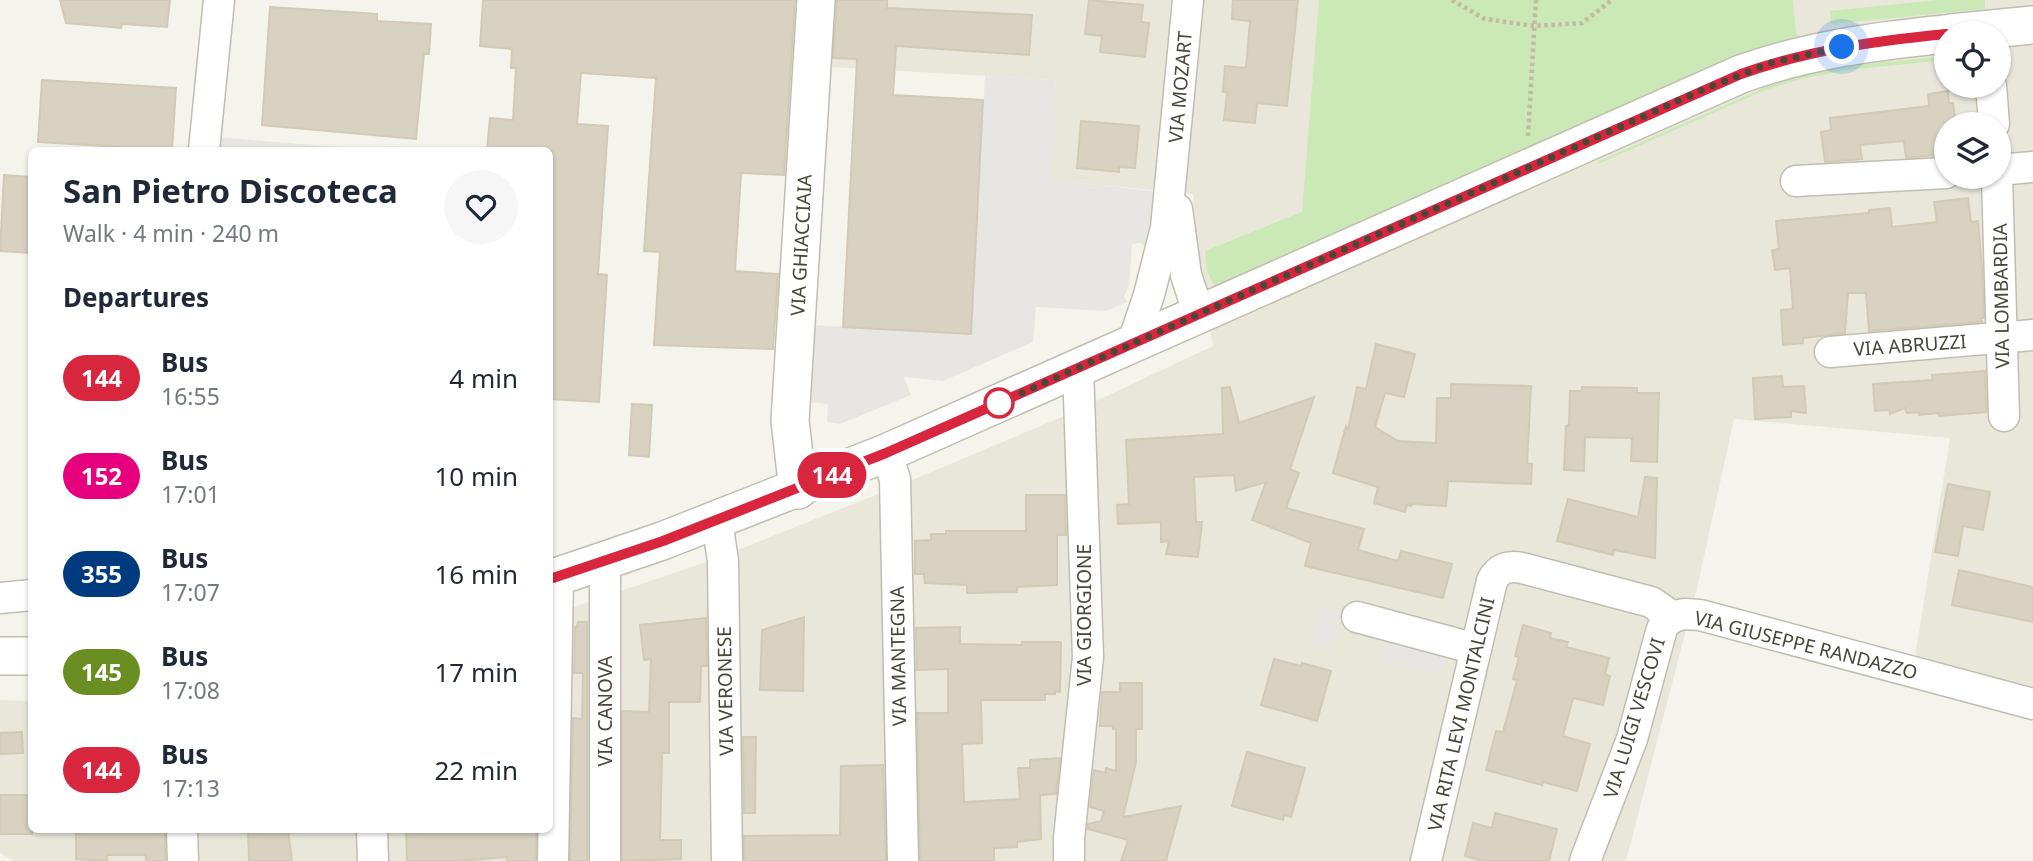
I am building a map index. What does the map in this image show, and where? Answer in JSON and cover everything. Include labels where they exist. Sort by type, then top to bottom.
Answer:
[{"type":"street","points":[[204,147],[219,0]]},
{"type":"street","name":"VIA GHIACCIAIA","points":[[798,490],[790,421],[816,0]]},
{"type":"street","name":"VIA MOZART","points":[[1132,345],[1160,254],[1173,174],[1188,0]]},
{"type":"street","points":[[2011,28],[2033,25]]},
{"type":"street","points":[[553,861],[554,578],[717,521],[886,453],[1707,88],[1771,63],[1847,46],[1934,36]]},
{"type":"street","points":[[2011,169],[2033,167]]},
{"type":"street","name":"VIA MOZART","points":[[1173,174],[1186,275],[1199,315]]},
{"type":"street","points":[[1796,181],[1934,174]]},
{"type":"street","name":"VIA LOMBARDIA","points":[[1997,189],[2004,416]]},
{"type":"street","name":"VIA ABRUZZI","points":[[1830,352],[2033,335]]},
{"type":"street","name":"VIA GIORGIONE","points":[[1069,861],[1069,838],[1088,657],[1078,368]]},
{"type":"street","name":"VIA MANTEGNA","points":[[886,453],[895,479],[903,861]]},
{"type":"street","name":"VIA VERONESE","points":[[717,521],[723,561],[727,861]]},
{"type":"street","name":"VIA CANOVA","points":[[605,561],[605,861]]},
{"type":"street","name":"VIA GIUSEPPE RANDAZZO","points":[[1501,569],[1522,568],[1651,602],[1673,617],[1684,614],[1700,615],[2033,704]]},
{"type":"street","name":"VIA RITA LEVI MONTALCINI","points":[[1426,861],[1492,581],[1501,569]]},
{"type":"street","points":[[0,598],[28,595]]},
{"type":"street","points":[[1357,617],[1476,649]]},
{"type":"street","name":"VIA LUIGI VESCOVI","points":[[1585,861],[1632,739],[1661,632],[1664,624],[1673,617]]},
{"type":"street","points":[[0,656],[28,656]]},
{"type":"street","points":[[182,833],[183,861]]},
{"type":"street","points":[[372,833],[373,861]]},
{"type":"path","points":[[1452,0],[1485,19],[1534,26],[1582,23],[1612,0]]},
{"type":"path","points":[[1526,169],[1536,0]]},
{"type":"shaded area","points":[[816,0],[2033,0],[2033,689],[1915,657],[1950,438],[1734,419],[1698,584],[1626,861],[14,861],[0,853],[0,700],[28,701],[28,833],[553,833],[553,614],[712,560],[886,491],[1064,416],[1213,346],[1194,223],[1193,194],[1049,180],[1056,80],[812,66]]},
{"type":"shaded area","points":[[985,76],[1056,80],[1050,180],[1154,191],[1149,247],[1140,243],[1132,244],[1129,286],[1124,296],[1127,302],[1106,311],[1036,307],[1033,342],[943,381],[904,377],[911,395],[840,424],[827,422],[828,404],[808,402],[812,325],[971,334]]},
{"type":"shaded area","points":[[215,137],[339,147],[215,147]]},
{"type":"shaded area","points":[[1321,606],[1340,612],[1329,649],[1310,644]]},
{"type":"shaded area","points":[[1388,637],[1448,654],[1442,675],[1382,658]]},
{"type":"green space","points":[[1319,0],[1793,0],[1796,33],[1800,39],[1216,290],[1207,271],[1205,251],[1302,212]]},
{"type":"green space","points":[[1937,0],[1985,0],[1985,9],[1831,24],[1830,11]]},
{"type":"green space","points":[[1934,57],[1934,61],[1848,70],[1800,79],[1765,90],[1598,164],[1597,162],[1764,88],[1800,75],[1849,66]]},
{"type":"building","points":[[60,0],[170,0],[167,27],[122,24],[121,28],[66,23]]},
{"type":"building","points":[[483,0],[795,0],[784,175],[741,173],[735,271],[778,274],[773,349],[654,345],[660,252],[644,251],[656,78],[581,73],[577,124],[608,126],[598,274],[607,275],[599,402],[553,399],[553,147],[487,147],[490,118],[513,120],[516,68],[511,68],[512,49],[480,46]]},
{"type":"building","points":[[837,0],[887,0],[887,8],[1032,15],[1029,55],[896,46],[893,95],[983,100],[971,334],[843,327],[857,59],[833,58]]},
{"type":"building","points":[[1089,0],[1143,5],[1141,22],[1149,23],[1145,57],[1100,52],[1102,36],[1085,34]]},
{"type":"building","points":[[1233,0],[1298,0],[1287,106],[1257,103],[1255,123],[1224,120],[1227,92],[1223,92],[1225,66],[1246,68],[1250,21],[1232,19]]},
{"type":"building","points":[[270,7],[377,14],[377,21],[431,24],[429,54],[424,54],[416,139],[262,125]]},
{"type":"building","points":[[42,80],[176,88],[172,147],[38,142]]},
{"type":"building","points":[[1934,93],[1934,98],[1949,98],[1949,103],[1953,103],[1954,112],[1934,112],[1934,155],[1906,158],[1904,141],[1860,145],[1862,159],[1825,162],[1821,132],[1831,130],[1830,118],[1929,106],[1928,94]]},
{"type":"building","points":[[1081,121],[1139,126],[1135,168],[1119,167],[1119,172],[1077,168]]},
{"type":"building","points":[[4,175],[28,177],[28,253],[0,251]]},
{"type":"building","points":[[1968,198],[1971,222],[1978,221],[1984,318],[1981,318],[1982,322],[1869,331],[1866,293],[1848,293],[1845,333],[1803,338],[1803,343],[1783,345],[1781,310],[1793,309],[1790,268],[1775,270],[1772,250],[1779,249],[1776,221],[1869,213],[1869,210],[1890,208],[1892,227],[1937,222],[1934,202]]},
{"type":"building","points":[[1376,344],[1415,354],[1404,397],[1385,393],[1375,427],[1398,441],[1436,443],[1437,398],[1451,398],[1451,384],[1531,386],[1527,463],[1532,464],[1531,484],[1448,481],[1446,506],[1411,504],[1407,505],[1405,512],[1374,503],[1378,487],[1333,473],[1346,426],[1348,430],[1357,387],[1366,389]]},
{"type":"building","points":[[1985,371],[1986,412],[1939,416],[1939,413],[1907,413],[1905,408],[1890,414],[1889,410],[1875,411],[1873,384],[1933,380],[1932,375]]},
{"type":"building","points":[[1782,376],[1783,387],[1804,386],[1806,413],[1791,411],[1791,417],[1755,419],[1753,378]]},
{"type":"building","points":[[1230,387],[1239,423],[1314,397],[1290,469],[1299,473],[1286,508],[1364,529],[1358,550],[1398,561],[1401,551],[1452,564],[1443,598],[1305,566],[1311,543],[1252,520],[1266,482],[1236,491],[1234,475],[1194,477],[1196,522],[1202,522],[1198,557],[1166,554],[1169,541],[1161,542],[1161,522],[1118,524],[1117,505],[1129,504],[1126,440],[1223,434],[1222,388]]},
{"type":"building","points":[[1582,387],[1637,388],[1637,393],[1659,393],[1657,462],[1631,461],[1632,438],[1585,437],[1584,471],[1564,470],[1570,391],[1582,391]]},
{"type":"building","points":[[632,404],[652,405],[649,457],[629,455]]},
{"type":"building","points":[[1645,477],[1657,478],[1655,558],[1614,550],[1613,555],[1557,541],[1568,499],[1638,517]]},
{"type":"building","points":[[1948,484],[1990,492],[1983,530],[1963,526],[1958,556],[1935,552]]},
{"type":"building","points":[[1026,495],[1065,495],[1066,535],[1057,535],[1057,585],[1017,587],[1017,592],[967,593],[967,585],[925,583],[924,574],[915,574],[915,541],[931,540],[931,534],[946,534],[946,531],[1026,531]]},
{"type":"building","points":[[1959,570],[2033,587],[2033,622],[1952,605]]},
{"type":"building","points":[[804,617],[803,691],[760,690],[762,630]]},
{"type":"building","points":[[706,618],[707,666],[701,666],[700,702],[669,702],[669,753],[662,753],[660,840],[681,840],[681,859],[622,861],[622,711],[649,712],[651,659],[644,660],[640,625]]},
{"type":"building","points":[[578,622],[587,622],[587,861],[570,861],[573,718],[582,719],[583,673],[574,673],[575,627]]},
{"type":"building","points":[[1523,625],[1551,633],[1550,638],[1568,642],[1566,647],[1609,658],[1605,674],[1610,676],[1603,705],[1573,698],[1563,736],[1590,744],[1577,791],[1486,770],[1496,731],[1503,732],[1517,680],[1513,679],[1519,657],[1515,656]]},
{"type":"building","points":[[960,627],[960,644],[1022,645],[1022,642],[1061,642],[1060,692],[1045,694],[1045,700],[981,700],[982,743],[962,744],[964,802],[1020,799],[1018,768],[1030,768],[1030,760],[1060,758],[1056,794],[1040,795],[1041,839],[1017,842],[1017,847],[994,848],[994,861],[920,861],[917,713],[948,713],[948,669],[917,670],[916,628]]},
{"type":"building","points":[[1274,659],[1331,671],[1317,721],[1261,705]]},
{"type":"building","points":[[1120,683],[1142,683],[1142,729],[1136,729],[1136,762],[1123,817],[1181,806],[1166,861],[1121,861],[1128,840],[1088,829],[1088,824],[1101,821],[1104,811],[1090,807],[1094,770],[1105,773],[1106,768],[1116,771],[1116,729],[1113,729],[1113,726],[1100,726],[1102,692],[1120,692]]},
{"type":"building","points":[[22,732],[23,753],[0,754],[0,733]]},
{"type":"building","points":[[743,737],[756,737],[755,813],[744,813]]},
{"type":"building","points":[[1247,752],[1305,768],[1291,817],[1284,815],[1283,820],[1232,806]]},
{"type":"building","points":[[883,765],[886,861],[744,861],[744,836],[840,835],[841,766]]},
{"type":"building","points":[[0,795],[28,795],[28,833],[32,834],[0,834]]},
{"type":"building","points":[[1495,813],[1557,829],[1549,861],[1483,861],[1465,856],[1473,823],[1492,828]]},
{"type":"building","points":[[76,833],[165,833],[165,861],[146,861],[146,855],[107,855],[107,861],[76,859]]},
{"type":"building","points":[[248,833],[288,833],[292,861],[249,861]]},
{"type":"building","points":[[406,833],[536,833],[536,861],[507,861],[507,857],[407,861]]},
{"type":"bus line","name":"144","points":[[553,578],[663,541],[798,490],[886,453],[1741,74],[1771,63],[1824,50],[1934,35]]},
{"type":"route","points":[[999,403],[1707,88],[1771,63],[1842,47]]}]
